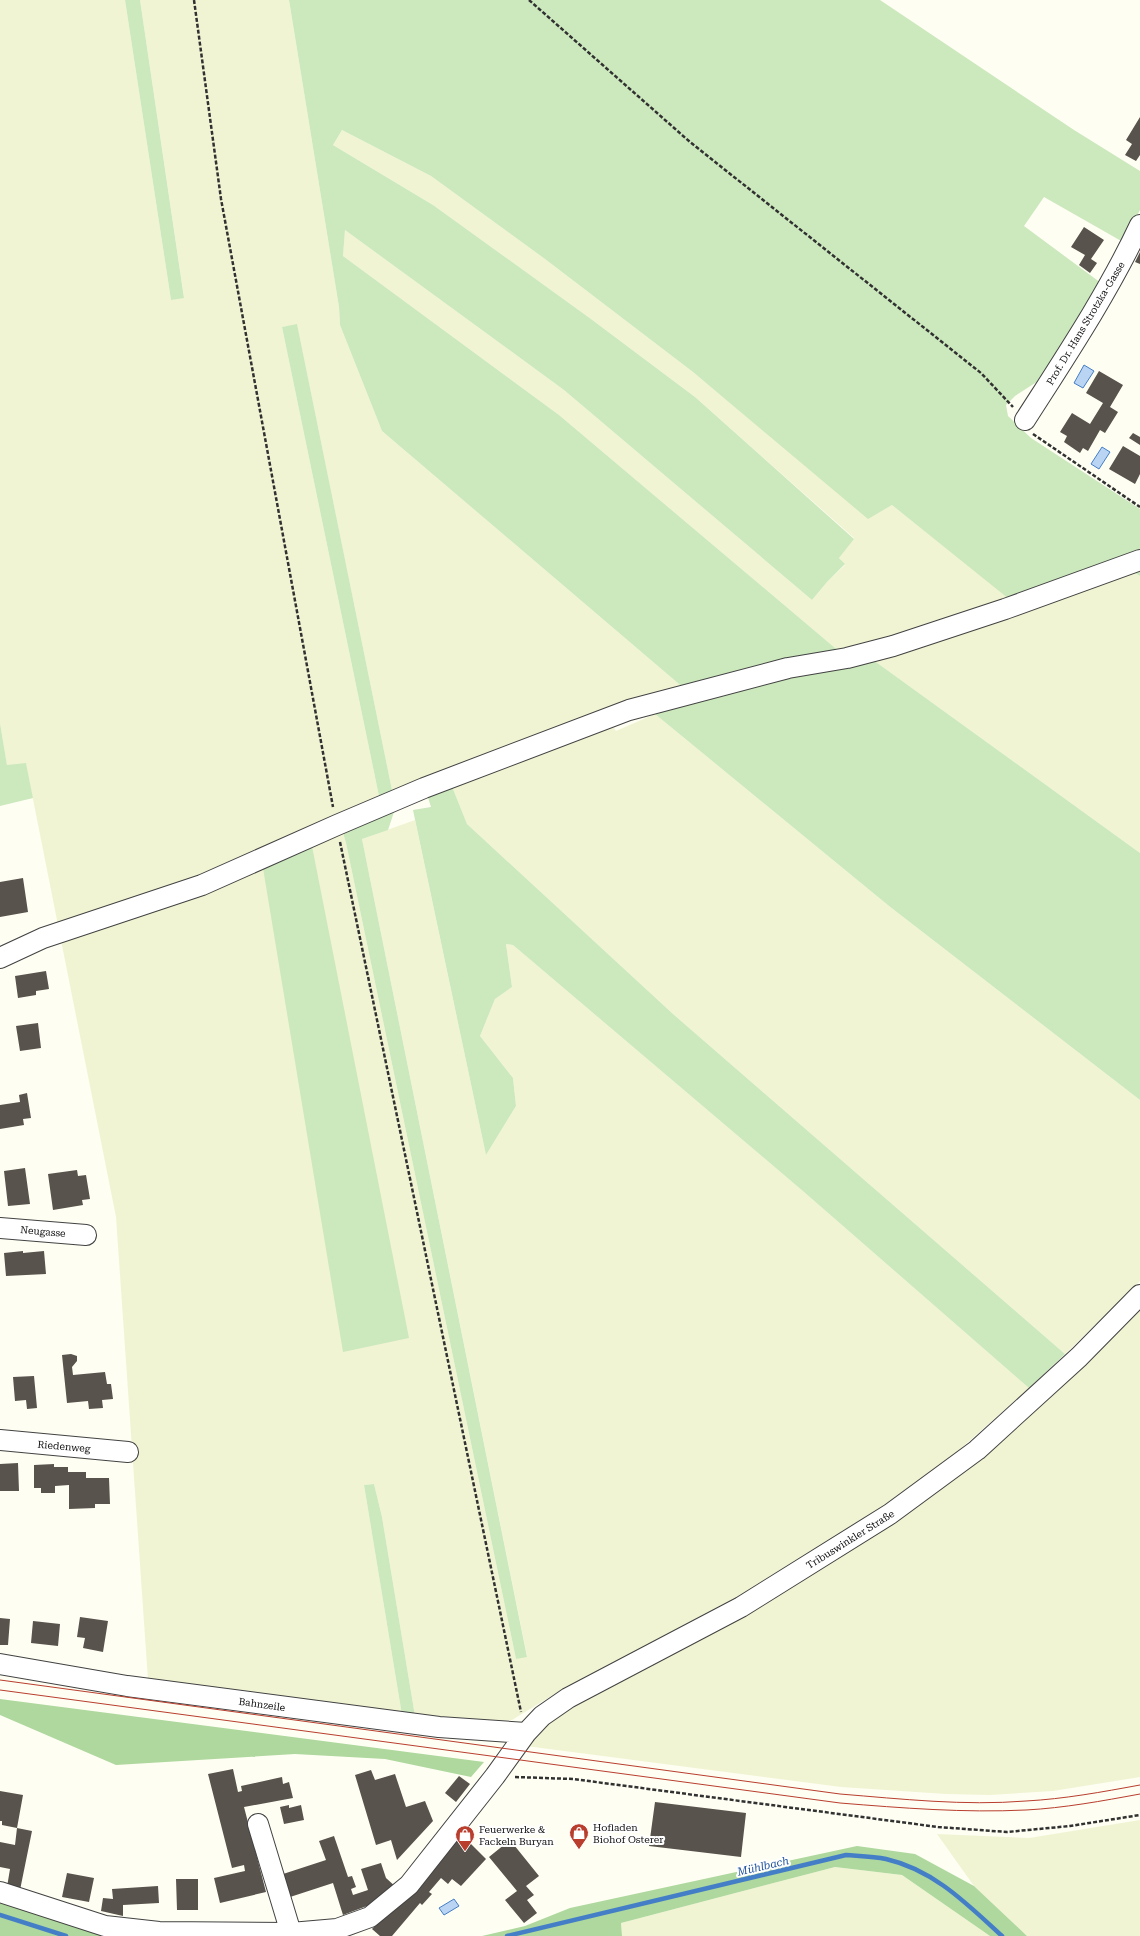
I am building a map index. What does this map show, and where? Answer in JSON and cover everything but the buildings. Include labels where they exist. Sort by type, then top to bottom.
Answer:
[{"type":"street","name":"Prof. Dr. Hans Strotzka-Gasse","points":[[1025,420],[1082,331],[1125,257],[1140,224]]},
{"type":"street","points":[[0,958],[42,938],[202,885],[424,788],[629,710],[788,668],[847,658],[893,646],[1005,609],[1140,560]]},
{"type":"street","name":"Neugasse","points":[[0,1228],[86,1235]]},
{"type":"street","name":"Tribuswinkler Straße","points":[[0,1892],[106,1926],[158,1932],[291,1933],[337,1929],[370,1917],[409,1885],[495,1776],[526,1733],[542,1716],[568,1698],[741,1607],[890,1514],[977,1450],[1079,1357],[1140,1295]]},
{"type":"street","name":"Riedenweg","points":[[0,1440],[128,1452]]},
{"type":"street","name":"Bahnzeile","points":[[0,1664],[127,1686],[439,1727],[526,1733]]},
{"type":"street","points":[[258,1824],[291,1933]]},
{"type":"path","points":[[194,0],[222,199],[337,825],[526,1733]]},
{"type":"path","points":[[529,0],[690,142],[981,374],[1025,420],[1033,435],[1140,507]]},
{"type":"path","points":[[495,1776],[573,1779],[930,1826],[1007,1832],[1070,1826],[1140,1815]]},
{"type":"green space","points":[[0,0],[125,0],[171,300],[184,297],[140,0],[289,0],[339,307],[340,325],[382,431],[686,690],[605,715],[616,731],[655,714],[889,906],[1140,1100],[1140,1281],[1065,1354],[673,1014],[467,824],[451,784],[393,795],[297,325],[282,327],[380,801],[343,811],[332,821],[341,826],[346,843],[516,1659],[527,1656],[362,839],[415,820],[486,1155],[516,1106],[513,1078],[480,1036],[495,999],[512,987],[506,944],[513,945],[804,1192],[1029,1388],[932,1474],[814,1551],[724,1605],[566,1687],[512,1720],[485,1722],[415,1716],[382,1517],[374,1484],[364,1485],[402,1715],[148,1680],[116,1217],[26,764],[7,766],[0,723]]},
{"type":"green space","points":[[125,0],[140,0],[184,298],[171,300]]},
{"type":"green space","points":[[289,0],[880,0],[1074,130],[1140,171],[1140,210],[1123,242],[1044,197],[1024,226],[1105,286],[1077,356],[1015,396],[1006,405],[1008,416],[1031,438],[1140,509],[1140,576],[1129,569],[1019,607],[892,505],[868,519],[693,372],[545,259],[431,176],[342,130],[333,145],[433,205],[591,319],[695,397],[854,539],[839,558],[845,564],[812,600],[564,390],[345,230],[343,256],[559,415],[841,653],[686,690],[382,431],[340,325],[339,307]]},
{"type":"green space","points":[[342,130],[431,176],[545,259],[693,372],[868,518],[892,505],[1008,597],[983,608],[841,653],[559,415],[343,256],[345,230],[564,390],[812,600],[827,582],[845,565],[839,558],[854,538],[695,397],[591,319],[433,205],[333,145]]},
{"type":"green space","points":[[297,324],[393,795],[380,801],[282,327]]},
{"type":"green space","points":[[1129,569],[1140,576],[1140,853],[869,657]]},
{"type":"green space","points":[[869,657],[1140,853],[1140,1100],[889,906],[655,714],[765,676]]},
{"type":"green space","points":[[0,723],[7,765],[26,763],[33,798],[0,806]]},
{"type":"green space","points":[[451,784],[467,824],[673,1014],[1065,1354],[1029,1388],[804,1192],[513,945],[506,944],[512,987],[495,999],[480,1036],[513,1078],[516,1106],[486,1155],[413,810],[431,807],[426,791]]},
{"type":"green space","points":[[396,806],[388,830],[362,839],[527,1657],[516,1659],[346,843],[341,826]]},
{"type":"green space","points":[[309,831],[409,1338],[343,1352],[260,850]]},
{"type":"green space","points":[[1140,1304],[1140,1777],[1053,1791],[990,1795],[946,1794],[841,1787],[526,1746],[549,1721],[893,1519]]},
{"type":"green space","points":[[374,1484],[382,1517],[415,1716],[402,1715],[364,1485]]},
{"type":"green space","points":[[0,1699],[484,1762],[471,1777],[385,1759],[295,1754],[116,1765],[0,1715]]},
{"type":"green space","points":[[1140,1820],[1140,1936],[1027,1936],[974,1886],[937,1834],[1029,1838]]},
{"type":"green space","points":[[857,1846],[915,1854],[974,1886],[1027,1936],[990,1936],[902,1875],[835,1867],[621,1923],[622,1936],[482,1936],[525,1926],[570,1908]]},
{"type":"green space","points":[[835,1867],[902,1875],[990,1936],[622,1936],[621,1923]]},
{"type":"green space","points":[[0,1902],[112,1936],[0,1936]]},
{"type":"water","points":[[1084,365],[1094,371],[1083,388],[1074,383]]},
{"type":"water","points":[[1102,447],[1110,452],[1099,469],[1091,464]]},
{"type":"water","points":[[454,1899],[459,1906],[444,1915],[439,1908]]},
{"type":"waterway","name":"Mühlbach","points":[[507,1936],[846,1855],[886,1859],[919,1871],[935,1880],[963,1900],[1002,1936]]},
{"type":"waterway","name":"Mühlbach","points":[[0,1915],[66,1936]]},
{"type":"tram line","points":[[0,1680],[840,1794],[980,1803],[1069,1797],[1140,1785]]},
{"type":"tram line","points":[[0,1690],[840,1803],[933,1810],[1003,1811],[1069,1806],[1140,1794]]},
{"type":"place","name":"Hofladen Biohof Osterer","points":[[579,1850]]},
{"type":"place","name":"Feuerwerke & Fackeln Buryan","points":[[465,1852]]}]
